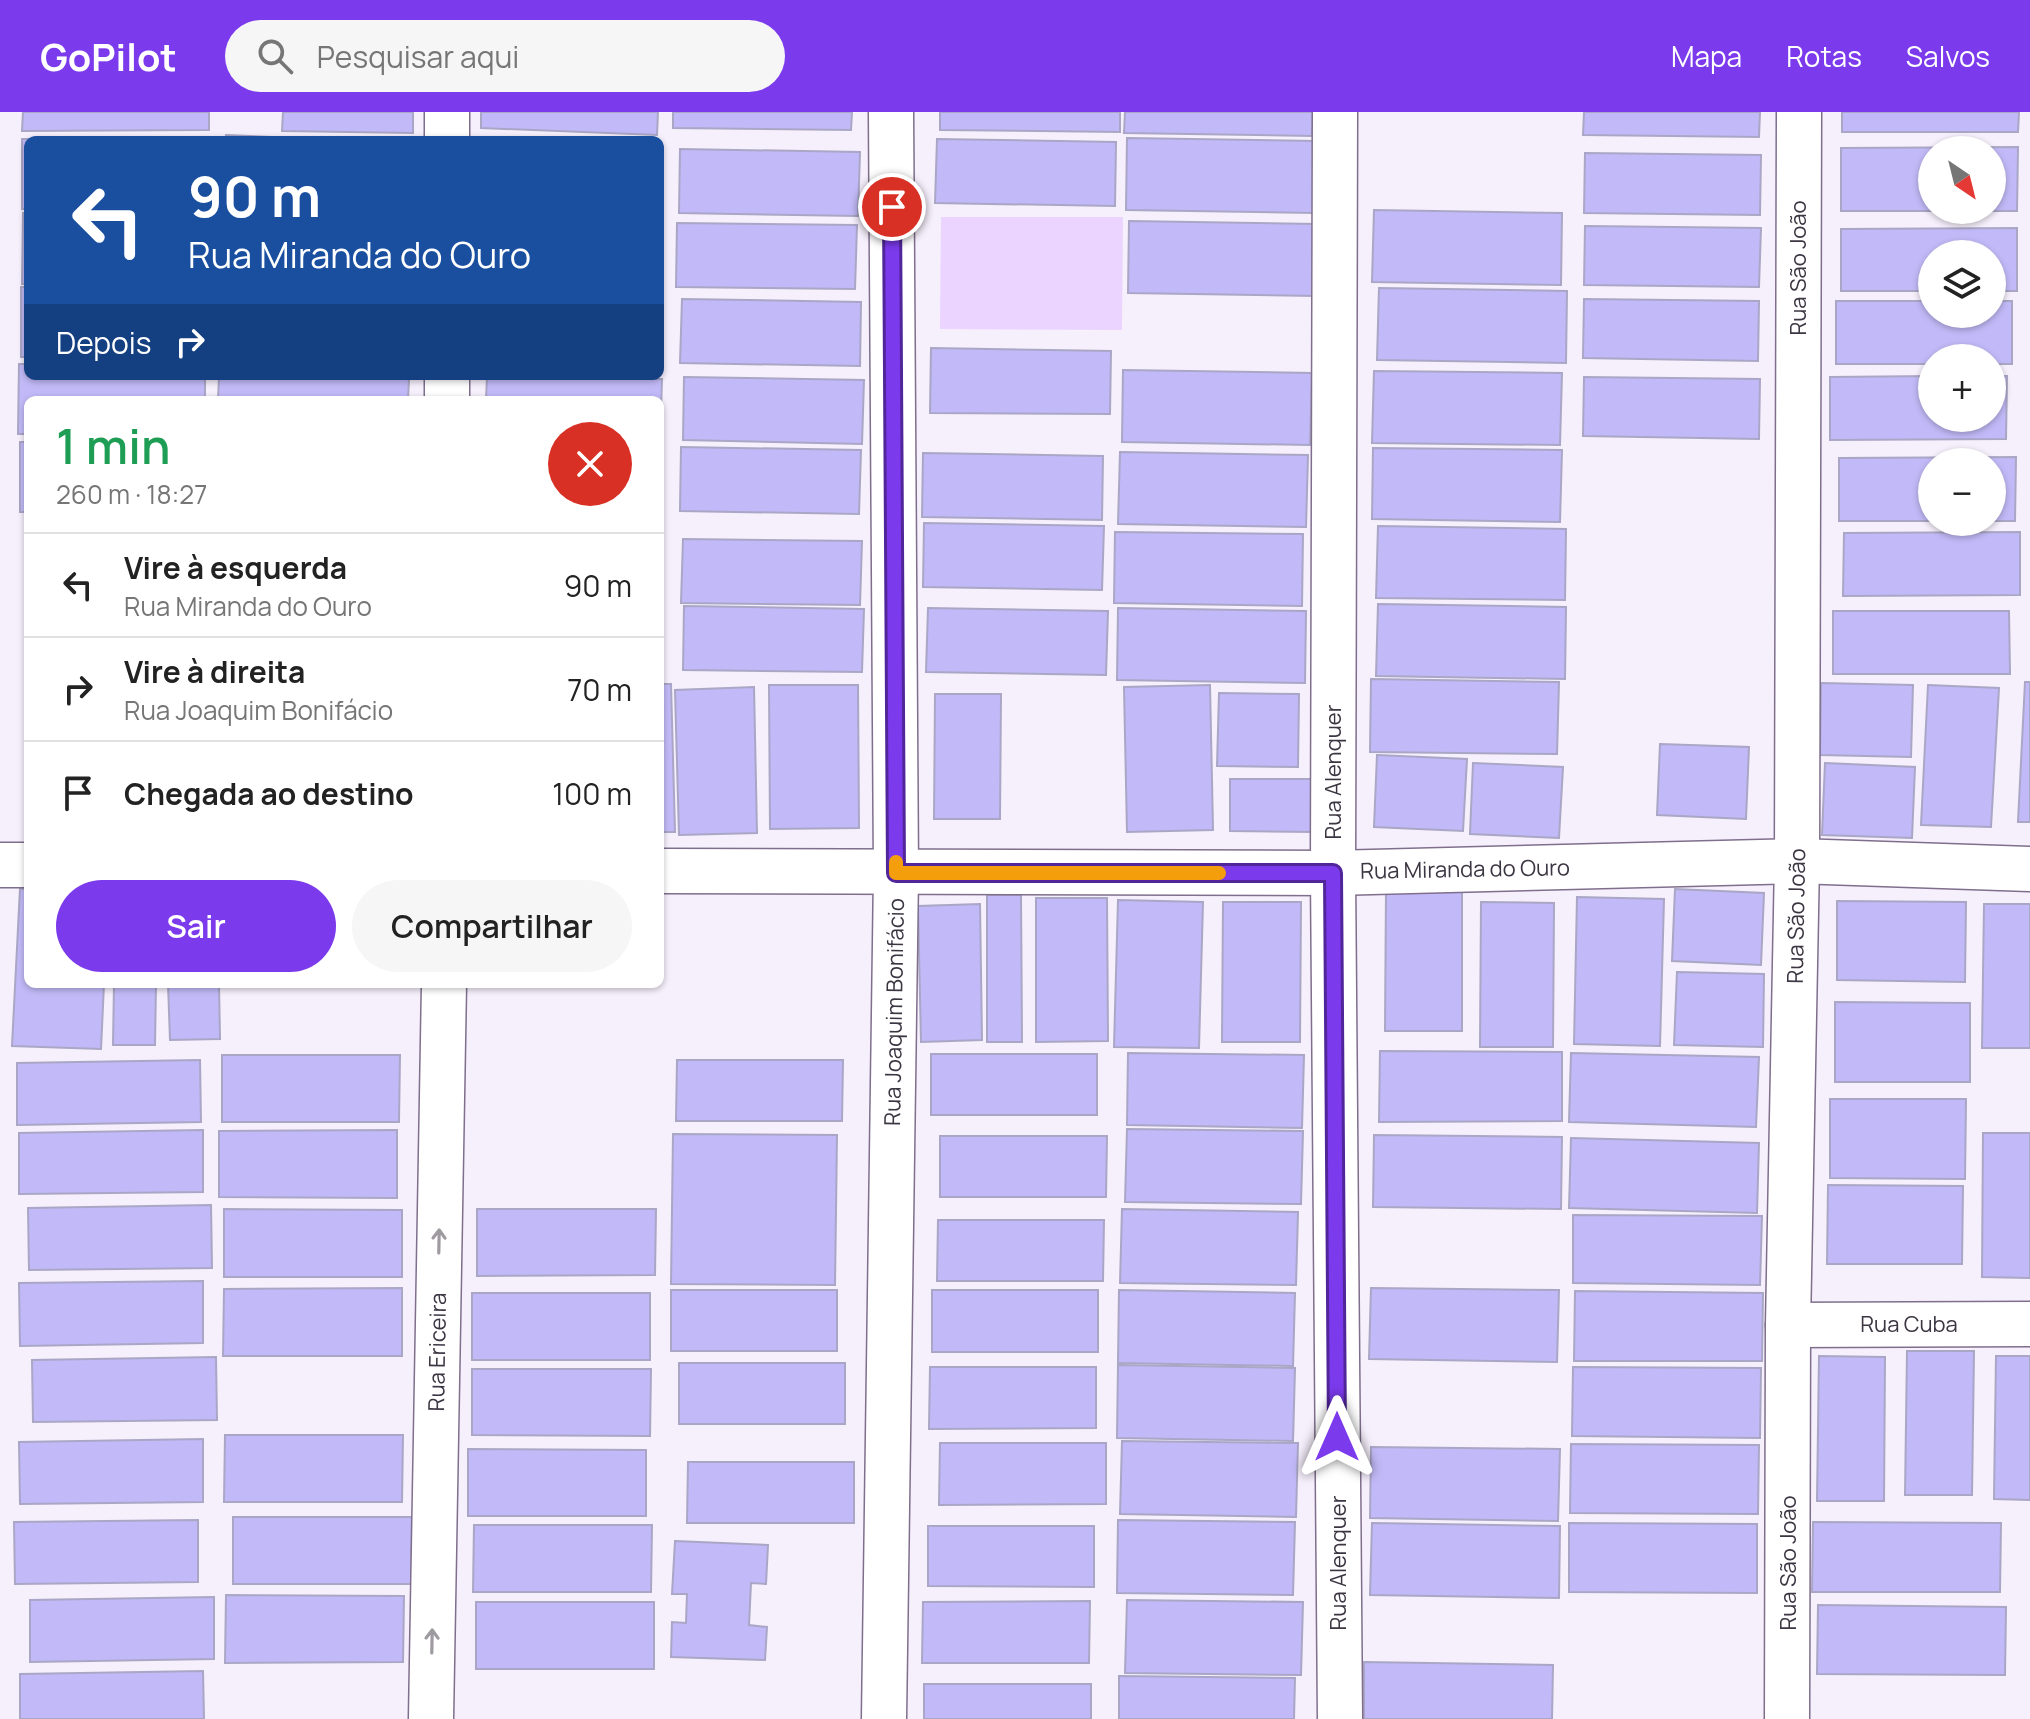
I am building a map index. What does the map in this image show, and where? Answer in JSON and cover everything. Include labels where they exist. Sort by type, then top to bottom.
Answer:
[{"type":"street","points":[[447,112],[447,136]]},
{"type":"street","name":"Rua Joaquim Bonifácio","points":[[884,1719],[896,873],[891,112]]},
{"type":"street","name":"Rua Alenquer","points":[[1335,112],[1333,873],[1340,1719]]},
{"type":"street","name":"Rua São João","points":[[1787,1719],[1788,1325],[1797,861],[1799,112]]},
{"type":"street","name":"Rua Miranda do Ouro","points":[[664,871],[1333,873],[1797,861],[2030,869]]},
{"type":"street","points":[[0,865],[24,865]]},
{"type":"street","name":"Rua Ericeira","points":[[431,1719],[444,988]]},
{"type":"street","name":"Rua Cuba","points":[[1788,1325],[2030,1324]]},
{"type":"shaded area","points":[[941,217],[1123,217],[1122,330],[940,329]]},
{"type":"building","points":[[23,112],[209,112],[209,130],[22,131]]},
{"type":"building","points":[[283,112],[413,112],[413,133],[282,131]]},
{"type":"building","points":[[481,112],[658,112],[657,135],[481,128]]},
{"type":"building","points":[[673,112],[852,112],[851,130],[673,128]]},
{"type":"building","points":[[940,112],[1120,112],[1120,132],[940,130]]},
{"type":"building","points":[[1125,112],[1313,112],[1312,136],[1124,133]]},
{"type":"building","points":[[1584,112],[1760,112],[1759,137],[1583,135]]},
{"type":"building","points":[[1842,112],[2019,112],[2018,132],[1842,132]]},
{"type":"building","points":[[1127,138],[1316,141],[1314,213],[1126,210]]},
{"type":"building","points":[[22,139],[24,139],[24,209]]},
{"type":"building","points":[[937,139],[1116,142],[1115,206],[935,203]]},
{"type":"building","points":[[2006,147],[2018,147],[2017,211],[2006,211]]},
{"type":"building","points":[[1841,148],[1918,148],[1918,211],[1841,211]]},
{"type":"building","points":[[680,149],[860,152],[858,216],[679,213]]},
{"type":"building","points":[[1585,153],[1761,155],[1760,215],[1584,213]]},
{"type":"building","points":[[1374,210],[1562,213],[1561,285],[1372,282]]},
{"type":"building","points":[[23,213],[24,213],[24,284]]},
{"type":"building","points":[[1129,221],[1317,224],[1316,296],[1128,293]]},
{"type":"building","points":[[677,223],[857,225],[855,289],[676,287]]},
{"type":"building","points":[[1585,226],[1761,228],[1759,287],[1584,285]]},
{"type":"building","points":[[2017,228],[2017,291],[2006,291],[2006,240],[1918,240],[1918,291],[1841,291],[1841,229]]},
{"type":"building","points":[[21,287],[24,287],[24,357],[21,357]]},
{"type":"building","points":[[1379,288],[1567,291],[1566,363],[1377,360]]},
{"type":"building","points":[[682,299],[861,302],[860,366],[680,363]]},
{"type":"building","points":[[1584,299],[1759,301],[1758,361],[1583,358]]},
{"type":"building","points":[[1836,301],[1918,301],[1918,328],[2006,328],[2006,301],[2012,301],[2012,364],[2006,364],[2006,344],[1918,344],[1918,364],[1836,364]]},
{"type":"building","points":[[931,348],[1111,351],[1110,414],[930,413]]},
{"type":"building","points":[[19,364],[24,364],[24,380],[205,380],[205,396],[24,396],[24,434],[18,434]]},
{"type":"building","points":[[1123,370],[1312,373],[1310,445],[1122,442]]},
{"type":"building","points":[[1374,371],[1562,373],[1560,445],[1372,443]]},
{"type":"building","points":[[1918,376],[1918,432],[2006,432],[2007,376],[2006,439],[1830,440],[1830,377]]},
{"type":"building","points":[[684,377],[864,380],[862,444],[683,440]]},
{"type":"building","points":[[1584,377],[1760,379],[1759,439],[1583,436]]},
{"type":"building","points":[[219,380],[409,380],[408,396],[218,396]]},
{"type":"building","points":[[487,380],[662,380],[661,396],[486,396]]},
{"type":"building","points":[[20,442],[24,442],[24,512],[20,512]]},
{"type":"building","points":[[681,447],[861,450],[859,514],[680,511]]},
{"type":"building","points":[[1373,448],[1562,450],[1560,522],[1372,519]]},
{"type":"building","points":[[1120,452],[1308,455],[1306,527],[1118,524]]},
{"type":"building","points":[[923,453],[1103,456],[1102,520],[922,517]]},
{"type":"building","points":[[2006,457],[2016,457],[2015,521],[2006,521]]},
{"type":"building","points":[[1839,458],[1918,458],[1918,521],[1839,521]]},
{"type":"building","points":[[924,523],[1104,526],[1102,590],[923,587]]},
{"type":"building","points":[[1378,526],[1566,529],[1565,600],[1376,598]]},
{"type":"building","points":[[1115,532],[1303,534],[1302,606],[1114,603]]},
{"type":"building","points":[[2006,532],[2020,532],[2020,595],[1843,596],[1844,533],[2006,536]]},
{"type":"building","points":[[683,539],[862,541],[860,605],[681,603]]},
{"type":"building","points":[[1378,604],[1566,607],[1565,679],[1376,676]]},
{"type":"building","points":[[684,606],[864,609],[862,672],[683,670]]},
{"type":"building","points":[[928,608],[1108,611],[1106,675],[926,672]]},
{"type":"building","points":[[1118,608],[1306,611],[1305,683],[1117,680]]},
{"type":"building","points":[[1833,611],[2009,611],[2010,674],[1833,674]]},
{"type":"building","points":[[1371,679],[1559,682],[1557,754],[1370,752]]},
{"type":"building","points":[[2025,682],[2030,682],[2030,822],[2018,822]]},
{"type":"building","points":[[1821,683],[1913,685],[1911,757],[1820,755]]},
{"type":"building","points":[[664,684],[671,684],[675,832],[664,832]]},
{"type":"building","points":[[769,685],[858,685],[859,828],[770,829]]},
{"type":"building","points":[[1210,685],[1213,830],[1127,832],[1124,687]]},
{"type":"building","points":[[1928,685],[1999,688],[1991,827],[1921,825]]},
{"type":"building","points":[[754,687],[757,833],[679,835],[675,690]]},
{"type":"building","points":[[1219,693],[1299,694],[1298,767],[1217,766]]},
{"type":"building","points":[[935,694],[1001,694],[1000,819],[934,819]]},
{"type":"building","points":[[1660,744],[1749,747],[1746,819],[1657,815]]},
{"type":"building","points":[[1377,755],[1467,759],[1463,831],[1374,827]]},
{"type":"building","points":[[1473,763],[1563,767],[1559,838],[1470,834]]},
{"type":"building","points":[[1825,763],[1915,767],[1912,838],[1822,835]]},
{"type":"building","points":[[1230,779],[1312,779],[1312,832],[1230,831]]},
{"type":"building","points":[[20,889],[24,889],[24,988],[104,988],[101,1049],[12,1046]]},
{"type":"building","points":[[1675,889],[1764,893],[1761,965],[1672,961]]},
{"type":"building","points":[[1386,891],[1462,891],[1462,1031],[1385,1031]]},
{"type":"building","points":[[987,895],[1021,895],[1022,1042],[987,1042]]},
{"type":"building","points":[[1577,897],[1664,899],[1660,1046],[1574,1044]]},
{"type":"building","points":[[1036,898],[1107,898],[1108,1041],[1036,1042]]},
{"type":"building","points":[[1118,900],[1203,902],[1199,1048],[1114,1047]]},
{"type":"building","points":[[1837,901],[1966,902],[1965,982],[1837,980]]},
{"type":"building","points":[[1223,902],[1301,902],[1300,1042],[1222,1042]]},
{"type":"building","points":[[1481,902],[1554,903],[1553,1047],[1480,1047]]},
{"type":"building","points":[[980,904],[982,1040],[921,1042],[918,906]]},
{"type":"building","points":[[1984,904],[2030,904],[2030,1048],[1982,1048]]},
{"type":"building","points":[[1677,972],[1764,974],[1763,1047],[1674,1045]]},
{"type":"building","points":[[114,988],[156,988],[155,1045],[113,1045]]},
{"type":"building","points":[[168,988],[219,988],[220,1039],[170,1040]]},
{"type":"building","points":[[1835,1002],[1970,1003],[1970,1082],[1835,1082]]},
{"type":"building","points":[[1380,1051],[1562,1052],[1562,1121],[1379,1122]]},
{"type":"building","points":[[1128,1053],[1304,1055],[1302,1128],[1127,1125]]},
{"type":"building","points":[[1571,1053],[1759,1057],[1756,1127],[1569,1122]]},
{"type":"building","points":[[931,1054],[1097,1054],[1097,1115],[931,1115]]},
{"type":"building","points":[[222,1055],[400,1055],[399,1122],[222,1122]]},
{"type":"building","points":[[200,1060],[201,1122],[17,1125],[17,1063]]},
{"type":"building","points":[[677,1060],[843,1060],[842,1121],[676,1121]]},
{"type":"building","points":[[1830,1099],[1966,1099],[1965,1179],[1830,1178]]},
{"type":"building","points":[[1127,1129],[1303,1131],[1301,1204],[1125,1202]]},
{"type":"building","points":[[203,1130],[203,1192],[19,1194],[19,1133]]},
{"type":"building","points":[[397,1130],[397,1198],[219,1197],[219,1131]]},
{"type":"building","points":[[1983,1133],[2030,1133],[2030,1278],[1982,1277]]},
{"type":"building","points":[[673,1134],[837,1135],[835,1285],[671,1284]]},
{"type":"building","points":[[1374,1135],[1562,1137],[1561,1209],[1373,1207]]},
{"type":"building","points":[[940,1136],[1107,1136],[1106,1197],[940,1197]]},
{"type":"building","points":[[1571,1138],[1759,1143],[1757,1213],[1569,1208]]},
{"type":"building","points":[[1828,1185],[1963,1186],[1962,1264],[1827,1264]]},
{"type":"building","points":[[211,1205],[212,1268],[29,1270],[28,1208]]},
{"type":"building","points":[[224,1209],[402,1210],[402,1277],[224,1277]]},
{"type":"building","points":[[477,1209],[656,1209],[655,1275],[477,1276]]},
{"type":"building","points":[[1122,1209],[1298,1212],[1296,1285],[1120,1283]]},
{"type":"building","points":[[1573,1215],[1762,1216],[1760,1285],[1573,1283]]},
{"type":"building","points":[[938,1220],[1104,1220],[1103,1281],[937,1281]]},
{"type":"building","points":[[203,1281],[203,1343],[20,1346],[19,1283]]},
{"type":"building","points":[[402,1288],[402,1356],[223,1356],[224,1289]]},
{"type":"building","points":[[1371,1288],[1559,1290],[1557,1362],[1369,1359]]},
{"type":"building","points":[[671,1290],[837,1290],[837,1351],[671,1351]]},
{"type":"building","points":[[932,1290],[1098,1290],[1098,1352],[932,1352]]},
{"type":"building","points":[[1119,1290],[1295,1293],[1293,1366],[1118,1363]]},
{"type":"building","points":[[1575,1291],[1763,1293],[1762,1361],[1574,1361]]},
{"type":"building","points":[[472,1293],[650,1293],[650,1360],[472,1360]]},
{"type":"building","points":[[1907,1351],[1974,1351],[1972,1495],[1905,1495]]},
{"type":"building","points":[[1819,1356],[1885,1357],[1884,1501],[1817,1501]]},
{"type":"building","points":[[1996,1356],[2030,1356],[2030,1500],[1994,1499]]},
{"type":"building","points":[[216,1357],[217,1420],[33,1422],[32,1360]]},
{"type":"building","points":[[679,1363],[845,1363],[845,1424],[679,1424]]},
{"type":"building","points":[[1118,1365],[1295,1368],[1293,1441],[1117,1438]]},
{"type":"building","points":[[930,1367],[1096,1367],[1096,1428],[929,1429]]},
{"type":"building","points":[[1573,1367],[1761,1368],[1760,1438],[1572,1436]]},
{"type":"building","points":[[472,1369],[651,1369],[650,1436],[472,1435]]},
{"type":"building","points":[[225,1435],[403,1435],[402,1502],[224,1502]]},
{"type":"building","points":[[203,1439],[203,1502],[20,1504],[19,1442]]},
{"type":"building","points":[[1122,1441],[1298,1443],[1296,1517],[1120,1514]]},
{"type":"building","points":[[940,1443],[1106,1443],[1106,1504],[939,1505]]},
{"type":"building","points":[[1571,1444],[1759,1445],[1758,1514],[1570,1513]]},
{"type":"building","points":[[1371,1447],[1560,1449],[1558,1521],[1370,1518]]},
{"type":"building","points":[[468,1449],[646,1450],[646,1516],[468,1516]]},
{"type":"building","points":[[688,1462],[854,1462],[854,1523],[687,1523]]},
{"type":"building","points":[[233,1517],[412,1517],[411,1584],[233,1584]]},
{"type":"building","points":[[198,1520],[198,1582],[15,1584],[14,1522]]},
{"type":"building","points":[[1118,1520],[1295,1522],[1293,1595],[1117,1593]]},
{"type":"building","points":[[1813,1522],[2001,1523],[2000,1592],[1812,1592]]},
{"type":"building","points":[[1372,1523],[1560,1526],[1559,1598],[1370,1595]]},
{"type":"building","points":[[1569,1523],[1757,1524],[1757,1593],[1569,1592]]},
{"type":"building","points":[[474,1525],[652,1525],[651,1592],[473,1592]]},
{"type":"building","points":[[928,1526],[1094,1526],[1094,1587],[928,1586]]},
{"type":"building","points":[[675,1541],[768,1545],[766,1584],[751,1583],[749,1625],[767,1627],[765,1660],[671,1657],[672,1622],[686,1623],[687,1594],[672,1594]]},
{"type":"building","points":[[226,1595],[404,1596],[403,1662],[225,1663]]},
{"type":"building","points":[[214,1597],[214,1659],[30,1662],[30,1600]]},
{"type":"building","points":[[1127,1600],[1303,1602],[1301,1675],[1125,1673]]},
{"type":"building","points":[[1090,1601],[1089,1663],[922,1663],[923,1602]]},
{"type":"building","points":[[476,1602],[654,1602],[654,1669],[476,1669]]},
{"type":"building","points":[[1818,1605],[2006,1607],[2005,1675],[1817,1674]]},
{"type":"building","points":[[1364,1662],[1553,1665],[1552,1719],[1364,1719]]},
{"type":"building","points":[[203,1671],[204,1719],[20,1719],[20,1674]]},
{"type":"building","points":[[1119,1676],[1295,1678],[1294,1719],[1119,1719]]},
{"type":"building","points":[[924,1684],[1091,1684],[1091,1719],[924,1719]]},
{"type":"slow traffic","points":[[896,862],[896,873],[1219,873]]},
{"type":"route","points":[[892,207],[896,873],[1333,873],[1337,1437]]}]
